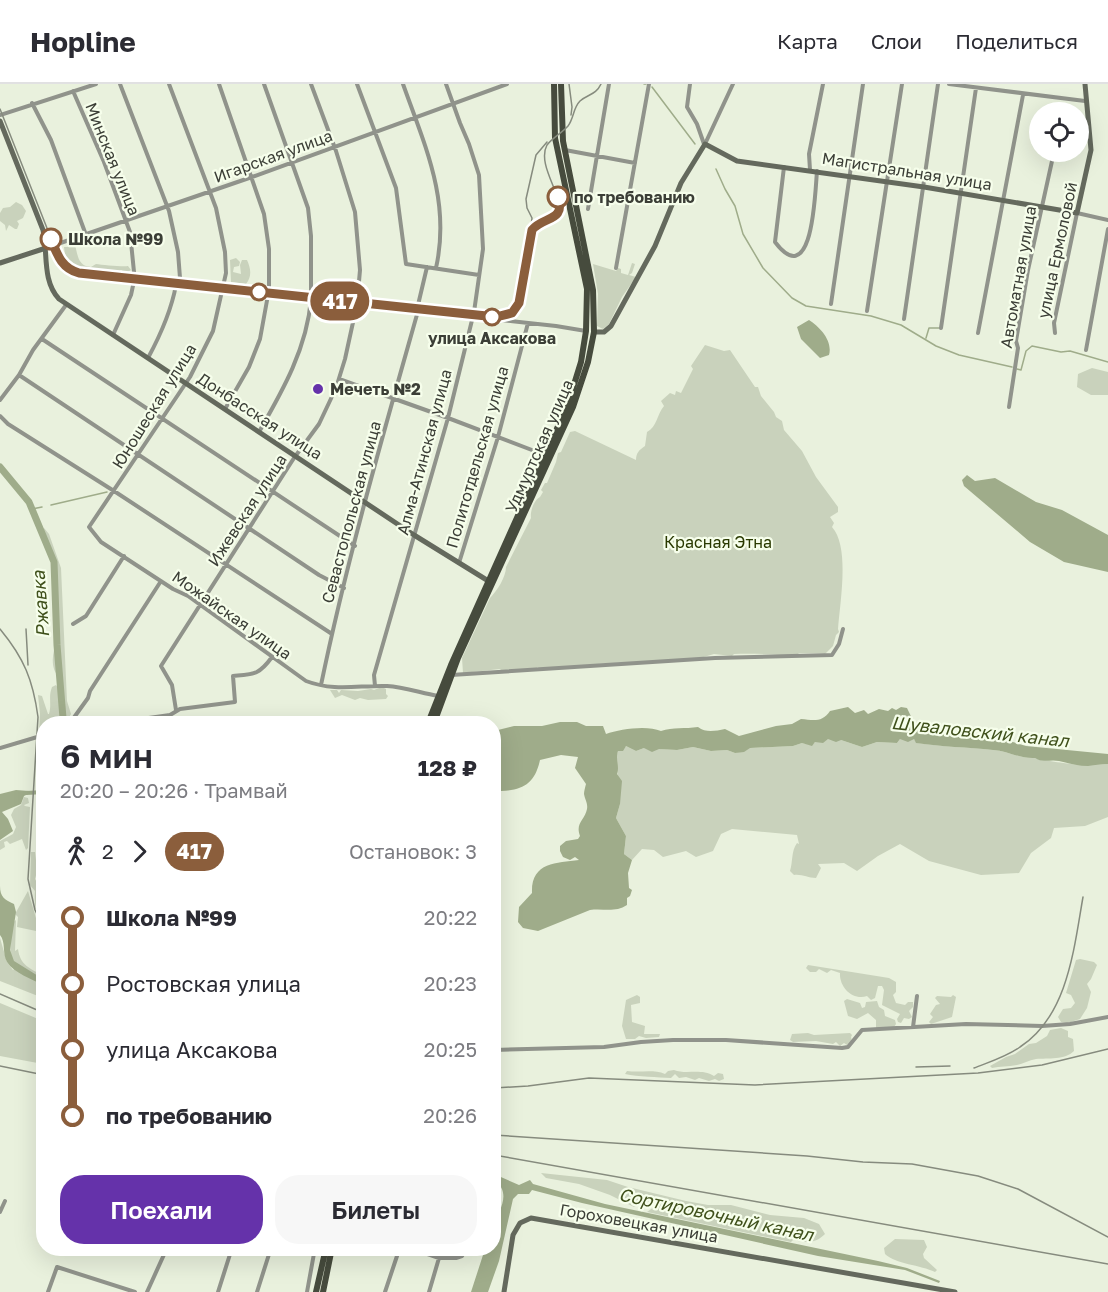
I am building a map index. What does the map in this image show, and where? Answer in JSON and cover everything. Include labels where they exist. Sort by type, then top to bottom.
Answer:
[{"type":"main road","name":"Удмуртская улица","points":[[436,716],[490,582],[568,405],[590,332],[585,275],[555,138],[554,84]]},
{"type":"main road","name":"Удмуртская улица","points":[[431,716],[490,582],[573,407],[588,362],[594,305],[591,276],[564,150],[561,84]]},
{"type":"main road","points":[[316,1292],[324,1256]]},
{"type":"main road","points":[[323,1292],[330,1256]]},
{"type":"street","points":[[0,115],[96,84]]},
{"type":"street","points":[[120,84],[167,207],[178,252],[180,278]]},
{"type":"street","name":"Юношеская улица","points":[[89,527],[186,384],[213,331],[226,273],[221,227],[169,84]]},
{"type":"street","points":[[219,84],[252,177],[267,228],[269,288]]},
{"type":"street","points":[[264,84],[308,208],[311,236],[311,292]]},
{"type":"street","name":"Ижевская улица","points":[[176,710],[172,685],[161,666],[319,424],[339,379],[357,304],[360,260],[355,212],[311,84]]},
{"type":"street","points":[[357,84],[396,188],[406,264],[479,275]]},
{"type":"street","points":[[403,84],[437,185],[441,244],[436,268]]},
{"type":"street","name":"Алма-Атинская улица","points":[[375,686],[374,675],[448,418],[473,316],[483,249],[479,175],[446,84]]},
{"type":"street","name":"Игарская улица","points":[[46,248],[292,163],[507,84]]},
{"type":"street","points":[[588,209],[609,84]]},
{"type":"street","points":[[616,268],[649,84]]},
{"type":"street","points":[[690,84],[687,107],[705,144]]},
{"type":"street","points":[[418,308],[590,332],[608,331],[654,246],[681,183],[705,144],[733,84]]},
{"type":"street","points":[[810,170],[809,154],[823,84]]},
{"type":"street","points":[[831,304],[863,84]]},
{"type":"street","points":[[867,311],[902,84]]},
{"type":"street","points":[[904,320],[938,84]]},
{"type":"street","points":[[949,84],[1085,101]]},
{"type":"street","name":"улица Ермоловой","points":[[1055,333],[1054,323],[1091,150],[1085,84]]},
{"type":"street","points":[[941,328],[976,88]]},
{"type":"street","name":"Минская улица","points":[[73,91],[104,162],[130,232],[134,272]]},
{"type":"street","points":[[978,333],[1023,95]]},
{"type":"street","points":[[32,103],[51,140],[87,235]]},
{"type":"street","name":"Донбасская улица","points":[[0,121],[43,230],[49,286],[55,295],[414,535],[490,582]]},
{"type":"street","name":"Магистральная улица","points":[[705,144],[737,161],[924,187],[1108,220]]},
{"type":"street","points":[[564,150],[635,162]]},
{"type":"street","name":"Автоматная улица","points":[[1009,406],[1018,348],[1016,340],[1052,162]]},
{"type":"street","points":[[784,166],[775,242],[792,256],[803,253],[810,227],[817,171]]},
{"type":"street","points":[[1086,350],[1108,229]]},
{"type":"street","points":[[0,263],[46,248]]},
{"type":"street","name":"Севастопольская улица","points":[[321,686],[332,634],[427,267]]},
{"type":"street","points":[[113,335],[131,295],[134,281]]},
{"type":"street","points":[[148,358],[163,332],[176,285]]},
{"type":"street","points":[[225,409],[249,367],[260,339],[268,295]]},
{"type":"street","points":[[259,432],[284,387],[300,351],[307,328],[311,299]]},
{"type":"street","points":[[0,400],[66,304]]},
{"type":"street","name":"Политотдельская улица","points":[[458,563],[498,437],[528,323]]},
{"type":"street","points":[[42,339],[355,546]]},
{"type":"street","points":[[19,375],[319,575],[344,588]]},
{"type":"street","points":[[339,379],[545,456]]},
{"type":"street","points":[[0,416],[8,424],[332,634]]},
{"type":"street","name":"Можайская улица","points":[[89,527],[101,542],[201,606],[306,681],[321,686],[400,688],[438,696]]},
{"type":"street","points":[[73,624],[86,616],[124,556]]},
{"type":"street","points":[[75,716],[161,581]]},
{"type":"street","points":[[451,675],[715,658],[832,655],[839,644],[843,629]]},
{"type":"street","points":[[163,716],[170,715],[176,710],[234,702],[233,676],[257,674],[272,657]]},
{"type":"street","points":[[0,748],[36,737]]},
{"type":"street","points":[[913,1027],[917,996]]},
{"type":"street","points":[[501,1050],[604,1047],[684,1040],[726,1040],[842,1048],[848,1047],[862,1030],[966,1024],[1042,1026],[1071,1024],[1108,1017]]},
{"type":"street","points":[[0,1212],[4,1201]]},
{"type":"street","name":"Гороховецкая улица","points":[[504,1292],[513,1235],[520,1222],[531,1218],[955,1292]]},
{"type":"street","points":[[147,1292],[163,1256]]},
{"type":"street","points":[[218,1292],[229,1256]]},
{"type":"street","points":[[257,1292],[268,1256]]},
{"type":"street","points":[[307,1292],[314,1256]]},
{"type":"street","points":[[386,1292],[397,1256]]},
{"type":"street","points":[[433,1256],[439,1258],[462,1256]]},
{"type":"street","points":[[429,1292],[439,1258]]},
{"type":"street","points":[[48,1292],[57,1267],[135,1292]]},
{"type":"green space","points":[[16,202],[26,211],[23,218],[17,221],[19,224],[17,229],[9,225],[6,231],[5,225],[0,221],[0,213],[3,208],[10,207]]},
{"type":"green space","points":[[69,244],[75,245],[79,260],[83,265],[91,267],[96,264],[128,266],[131,270],[126,273],[121,270],[117,273],[101,271],[96,277],[94,271],[76,269],[69,263],[65,254],[64,247]]},
{"type":"green space","points":[[236,258],[240,262],[239,266],[234,267],[233,272],[241,274],[242,260],[247,260],[250,275],[246,284],[231,282],[230,260]]},
{"type":"green space","points":[[632,263],[635,264],[629,275],[636,277],[622,297],[609,324],[603,329],[597,326],[598,294],[593,264],[616,271],[618,268],[621,269],[621,273],[628,275]]},
{"type":"green space","name":"Красная Этна","points":[[705,345],[724,351],[730,350],[755,387],[758,387],[761,396],[776,417],[782,421],[784,430],[802,451],[816,477],[838,507],[838,512],[830,517],[834,523],[832,527],[838,536],[842,561],[839,632],[833,646],[825,654],[734,654],[732,656],[714,654],[700,658],[597,664],[589,668],[567,666],[539,669],[538,667],[534,670],[502,671],[500,669],[463,673],[462,658],[490,598],[503,579],[506,567],[531,518],[533,506],[543,492],[541,490],[547,483],[558,453],[561,452],[570,432],[575,431],[636,460],[638,452],[645,446],[647,432],[653,427],[664,406],[661,401],[670,393],[675,395],[676,391],[681,393],[693,369],[691,366]]},
{"type":"green space","points":[[1092,368],[1108,372],[1108,395],[1091,395],[1077,387],[1078,374]]},
{"type":"green space","points":[[44,528],[49,534],[61,568],[67,701],[70,716],[61,714],[59,677],[54,669],[53,660],[57,641],[56,563],[43,535]]},
{"type":"green space","points":[[56,685],[59,690],[62,716],[40,716],[38,695],[42,696],[49,714],[51,691]]},
{"type":"green space","points":[[382,687],[386,689],[388,696],[386,699],[360,698],[355,700],[342,695],[335,698],[330,690],[337,690],[339,693],[341,690],[374,690]]},
{"type":"green space","points":[[828,739],[841,740],[862,747],[877,742],[897,743],[900,739],[914,739],[917,743],[998,751],[1061,763],[1108,764],[1108,817],[1085,826],[1054,828],[1051,838],[1031,853],[1019,873],[981,875],[929,861],[900,844],[857,871],[844,863],[818,864],[821,868],[816,878],[794,875],[790,871],[794,849],[797,843],[799,844],[797,835],[732,829],[721,834],[713,851],[696,857],[686,851],[663,857],[654,850],[642,849],[632,860],[624,854],[626,836],[616,818],[620,804],[616,757],[618,751],[626,746],[636,751],[644,748],[677,750],[693,747],[711,751],[727,750],[735,753],[749,748],[793,746],[802,743],[812,745]]},
{"type":"green space","points":[[24,797],[28,798],[29,803],[24,805],[30,807],[28,848],[26,850],[22,839],[10,844],[7,841],[4,842],[5,847],[0,850],[0,841],[13,834],[16,827],[11,815],[14,809],[21,805]]},
{"type":"green space","points":[[31,852],[35,852],[36,909],[35,891],[30,885]]},
{"type":"green space","points":[[28,891],[36,919],[36,931],[17,927],[18,917],[15,914]]},
{"type":"green space","points":[[16,920],[15,951],[18,949],[26,966],[36,972],[36,995],[0,981],[0,938],[7,962],[13,970],[16,968],[10,957],[11,924]]},
{"type":"green space","points":[[1076,960],[1094,962],[1097,965],[1087,984],[1091,992],[1087,1008],[1080,1019],[1068,1023],[1061,1022],[1058,1017],[1063,1009],[1071,1008],[1075,1003],[1071,995],[1066,993]]},
{"type":"green space","points":[[808,965],[889,978],[896,982],[896,992],[893,995],[896,1003],[905,1005],[913,1002],[913,1007],[909,1011],[912,1017],[904,1018],[901,1023],[898,1022],[900,1014],[882,1005],[884,990],[882,986],[878,986],[875,998],[871,1000],[867,996],[852,995],[844,988],[840,973],[831,970],[827,973],[819,969],[816,972],[810,972],[806,968]]},
{"type":"green space","points":[[637,995],[640,997],[640,1003],[631,1005],[632,1022],[645,1026],[644,1034],[660,1034],[659,1037],[639,1036],[635,1039],[626,1039],[622,1026],[626,1000]]},
{"type":"green space","points":[[953,995],[956,997],[952,1017],[931,1024],[929,1022],[933,1017],[930,1014],[936,1005],[940,1004],[935,998]]},
{"type":"green space","points":[[847,999],[860,1003],[862,1008],[865,1007],[866,1002],[877,1001],[879,1007],[884,1010],[885,1016],[895,1020],[896,1024],[894,1027],[876,1028],[876,1020],[868,1013],[857,1019],[848,1016],[844,1001]]},
{"type":"green space","points":[[0,1003],[36,1018],[36,1063],[0,1056]]},
{"type":"green space","points":[[1061,1028],[1068,1031],[1068,1037],[1073,1039],[1074,1051],[1070,1054],[1033,1060],[1014,1066],[992,1068],[990,1066],[1015,1054],[1029,1044],[1036,1043],[1047,1036],[1050,1030]]},
{"type":"green space","points":[[850,1033],[852,1041],[840,1046],[836,1042],[833,1044],[790,1040],[792,1034],[814,1035]]},
{"type":"green space","points":[[674,1070],[704,1072],[714,1076],[718,1073],[723,1074],[724,1079],[709,1081],[699,1078],[695,1080],[686,1077],[679,1078],[675,1074],[671,1078],[625,1074],[627,1071],[665,1074]]},
{"type":"green space","points":[[541,1173],[607,1180],[686,1201],[708,1205],[731,1205],[770,1215],[804,1218],[819,1224],[825,1234],[814,1241],[793,1240],[791,1242],[647,1212],[658,1204],[657,1201],[652,1200],[634,1207],[610,1195],[579,1184],[546,1178]]},
{"type":"green space","points":[[895,1239],[924,1240],[927,1247],[923,1254],[924,1258],[937,1270],[935,1272],[889,1257],[885,1254],[884,1248]]},
{"type":"shaded area","points":[[809,320],[825,335],[830,350],[829,355],[820,358],[801,339],[797,327]]},
{"type":"shaded area","points":[[967,475],[975,481],[995,478],[1036,502],[1062,510],[1108,535],[1108,572],[1064,562],[1030,542],[964,486],[962,480]]},
{"type":"shaded area","points":[[848,707],[855,713],[864,710],[868,714],[879,709],[888,711],[892,708],[896,710],[901,707],[907,708],[918,731],[938,735],[943,733],[989,735],[1026,746],[1108,754],[1108,764],[1081,766],[998,751],[916,743],[914,739],[908,742],[900,739],[897,743],[877,742],[862,747],[841,740],[836,742],[828,739],[823,743],[815,742],[812,746],[802,743],[793,746],[750,748],[744,752],[735,753],[727,750],[711,751],[693,747],[677,750],[659,749],[652,752],[644,748],[636,751],[626,746],[617,754],[617,774],[622,781],[616,818],[626,836],[624,854],[632,860],[628,873],[629,888],[632,890],[627,898],[627,905],[613,910],[590,910],[538,931],[523,928],[518,922],[519,907],[532,893],[533,883],[540,870],[546,866],[579,860],[575,857],[570,860],[563,857],[560,846],[580,836],[579,825],[587,809],[584,794],[586,784],[575,768],[578,757],[561,755],[540,760],[532,780],[522,787],[501,791],[501,729],[514,726],[577,722],[586,726],[603,726],[606,734],[634,728],[661,731],[698,727],[707,731],[725,729],[739,736],[792,724],[801,719],[820,719],[830,711]]},
{"type":"shaded area","points":[[16,790],[30,793],[24,796],[21,804],[2,812],[13,831],[0,840],[0,794]]},
{"type":"shaded area","points":[[0,890],[6,899],[14,904],[16,912],[10,950],[14,961],[36,975],[36,982],[10,966],[5,955],[0,935]]},
{"type":"shaded area","points":[[501,1177],[519,1185],[530,1180],[533,1184],[605,1204],[878,1261],[907,1268],[940,1281],[939,1283],[905,1270],[818,1256],[532,1190],[529,1194],[518,1194],[513,1199],[501,1252],[503,1191]]},
{"type":"shaded area","points":[[483,1256],[500,1256],[488,1292],[471,1292]]},
{"type":"waterway","points":[[652,87],[695,144]]},
{"type":"waterway","points":[[716,169],[735,206],[743,234],[763,268],[792,298],[806,306],[871,316],[901,325],[936,346],[959,355],[1012,367]]},
{"type":"waterway","points":[[926,338],[929,328],[939,328]]},
{"type":"waterway","points":[[1017,369],[1021,370],[1026,351],[1032,346],[1061,352],[1070,351],[1108,362]]},
{"type":"waterway","name":"Ржавка","points":[[0,467],[29,502],[54,562],[63,716]]},
{"type":"waterway","points":[[51,505],[107,492]]},
{"type":"waterway","points":[[32,509],[42,507]]},
{"type":"waterway","name":"Шуваловский канал","points":[[26,793],[36,792]]},
{"type":"tram line","points":[[569,84],[571,115]]},
{"type":"tram line","points":[[0,109],[58,256],[66,267],[74,271],[497,317],[511,313],[519,302],[532,230],[558,212],[558,198],[545,162],[547,145],[568,126],[580,101],[599,88],[601,84]]},
{"type":"tram line","points":[[530,234],[532,218],[526,199],[536,155],[547,142]]},
{"type":"tram line","name":"417","points":[[51,239],[60,261],[66,267],[79,273],[502,317],[512,313],[519,303],[532,230],[539,223],[555,217],[560,205],[558,197]]},
{"type":"railway","points":[[0,629],[26,670],[38,716]]},
{"type":"railway","points":[[26,629],[28,665]]},
{"type":"railway","points":[[36,749],[28,879],[36,912]]},
{"type":"railway","points":[[974,1068],[1020,1047],[1036,1034],[1049,1018],[1059,999],[1072,959],[1083,897]]},
{"type":"railway","points":[[0,994],[36,1010]]},
{"type":"railway","points":[[501,1088],[589,1078],[755,1085],[978,1073],[1042,1065],[1108,1049]]},
{"type":"railway","points":[[0,1066],[36,1073]]},
{"type":"railway","points":[[916,1067],[950,1066]]},
{"type":"railway","points":[[501,1135],[912,1164],[978,1176],[1018,1189],[1108,1237]]},
{"type":"railway","points":[[501,1156],[1108,1264]]},
{"type":"place","name":"по требованию","points":[[558,197]]},
{"type":"place","name":"Школа №99","points":[[51,239]]},
{"type":"place","name":"улица Аксакова","points":[[492,317]]},
{"type":"place","name":"Мечеть №2","points":[[318,389]]},
{"type":"water label","name":"Сортировочный канал","points":[[716,1215]]}]
